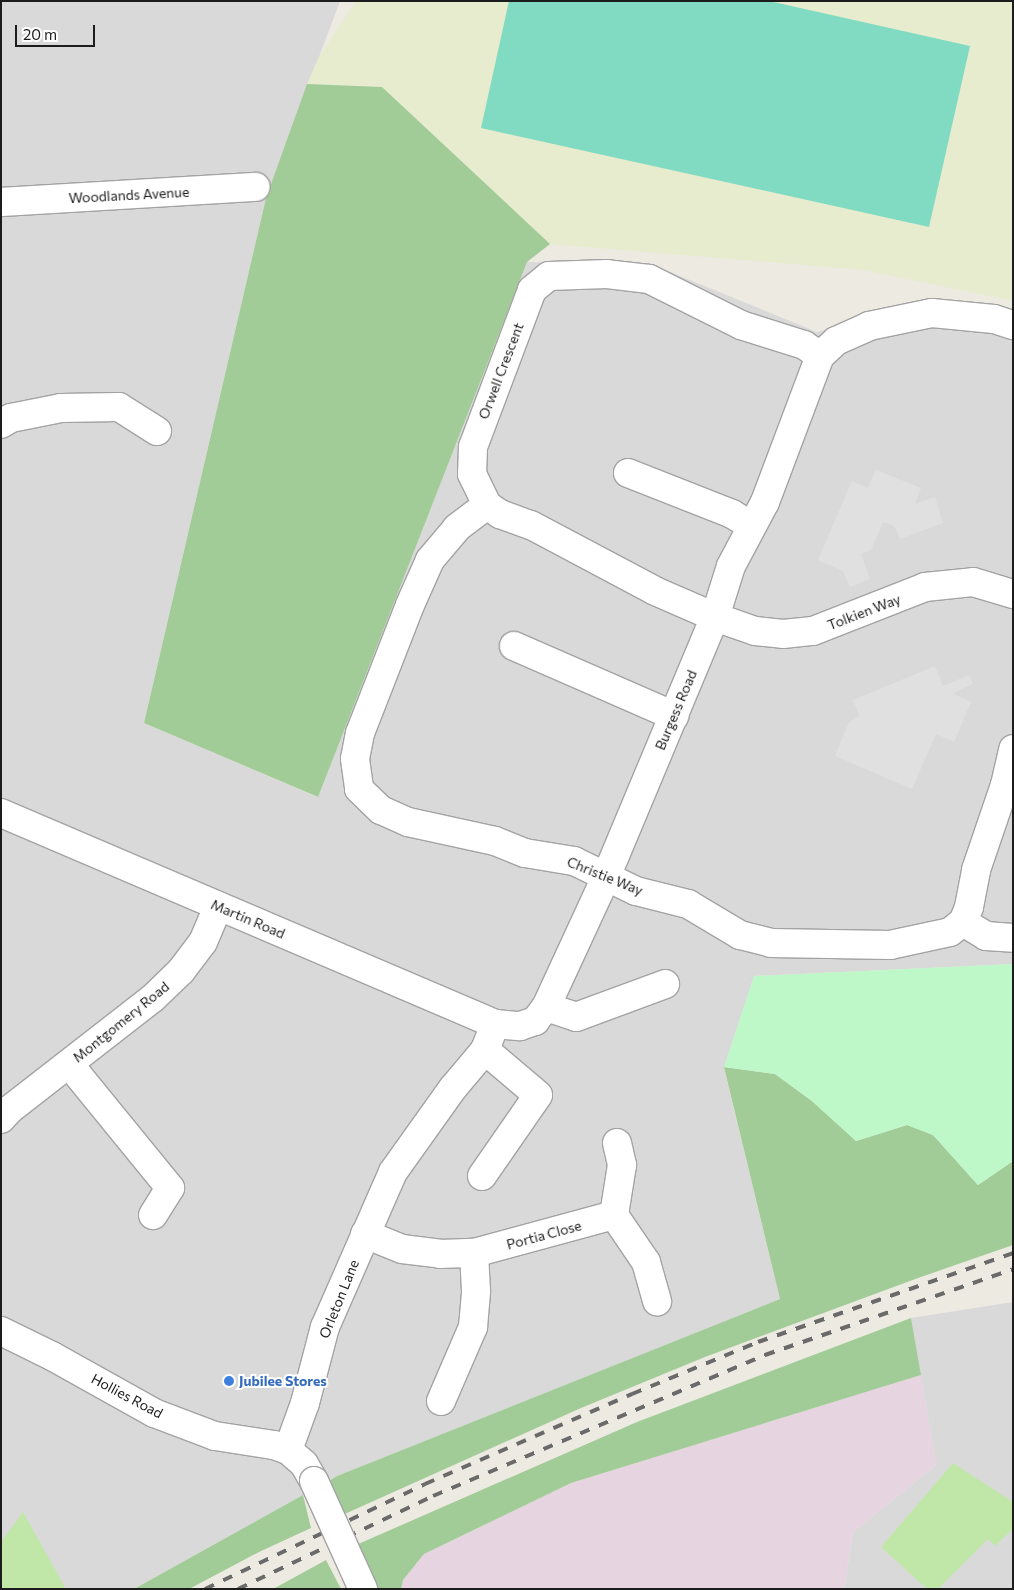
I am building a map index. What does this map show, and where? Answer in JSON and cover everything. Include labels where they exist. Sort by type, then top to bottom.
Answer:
[{"type":"street","name":"Woodlands Avenue","points":[[1,202],[256,187]]},
{"type":"street","name":"Orwell Crescent","points":[[488,505],[472,474],[473,447],[532,290],[549,276],[607,274],[649,279],[741,325],[804,346],[820,356]]},
{"type":"street","points":[[820,356],[836,340],[869,326],[932,313],[994,319],[1013,325]]},
{"type":"street","name":"Burgess Road","points":[[496,1024],[520,1026],[535,1021],[546,1007],[606,877],[674,716],[715,617],[731,566],[765,502],[820,356]]},
{"type":"street","points":[[1,424],[11,418],[61,408],[119,407],[157,431]]},
{"type":"street","points":[[628,473],[732,514],[752,526]]},
{"type":"street","points":[[488,505],[500,514],[531,525],[656,591],[715,617]]},
{"type":"street","name":"Christie Way","points":[[488,505],[457,528],[430,560],[360,733],[355,759],[359,789],[381,810],[408,822],[495,841],[525,853],[574,861],[636,891],[688,904],[740,935],[771,944],[890,945],[950,932],[963,922]]},
{"type":"street","name":"Tolkien Way","points":[[715,617],[755,632],[783,634],[813,631],[925,587],[973,582],[1013,594]]},
{"type":"street","points":[[514,646],[674,716]]},
{"type":"street","points":[[1013,749],[1005,785],[976,870],[969,906],[963,922],[986,936],[1013,938]]},
{"type":"street","name":"Martin Road","points":[[1,813],[496,1024]]},
{"type":"street","name":"Montgomery Road","points":[[1,1119],[153,998],[181,971],[202,942],[218,906]]},
{"type":"street","points":[[546,1007],[576,1017],[665,984]]},
{"type":"street","name":"Orleton Lane","points":[[288,1450],[305,1403],[325,1326],[393,1172],[453,1088],[485,1050],[496,1024]]},
{"type":"street","points":[[482,1176],[538,1096],[485,1050]]},
{"type":"street","points":[[69,1064],[170,1188],[153,1215]]},
{"type":"street","points":[[617,1143],[622,1165],[614,1215],[646,1262],[657,1301]]},
{"type":"street","name":"Portia Close","points":[[365,1234],[402,1250],[440,1254],[474,1253],[614,1215]]},
{"type":"street","points":[[441,1401],[473,1327],[476,1291],[474,1253]]},
{"type":"street","name":"Hollies Road","points":[[1,1331],[52,1356],[154,1413],[215,1436],[274,1445],[288,1450]]},
{"type":"street","points":[[288,1450],[304,1464],[314,1481],[363,1589]]},
{"type":"shaded area","points":[[1,1],[340,1],[266,198],[144,723],[317,797],[527,262],[653,265],[817,332],[927,299],[1013,315],[1013,964],[754,976],[724,1068],[780,1299],[337,1476],[134,1589],[1,1589]]},
{"type":"shaded area","points":[[876,470],[921,488],[915,504],[935,497],[943,523],[900,539],[894,526],[883,522],[871,550],[861,554],[870,579],[850,587],[843,571],[818,560],[852,481],[868,488]]},
{"type":"shaded area","points":[[935,666],[943,686],[969,675],[973,684],[954,694],[971,702],[954,742],[936,734],[912,789],[835,756],[849,722],[860,716],[853,700]]},
{"type":"shaded area","points":[[1013,1302],[1013,1589],[844,1589],[853,1532],[936,1465],[911,1318]]},
{"type":"shaded area","points":[[921,1375],[936,1465],[853,1532],[844,1589],[401,1589],[403,1580],[424,1554],[571,1483]]},
{"type":"green space","points":[[356,1],[1013,1],[1013,301],[863,270],[550,244],[382,87],[307,84],[318,59]]},
{"type":"green space","points":[[509,1],[769,1],[970,46],[929,227],[481,128]]},
{"type":"green space","points":[[307,84],[382,87],[550,244],[527,262],[318,797],[144,723],[266,198]]},
{"type":"green space","points":[[1013,964],[1013,1161],[978,1185],[933,1135],[907,1125],[856,1141],[812,1101],[775,1074],[724,1067],[754,976]]},
{"type":"green space","points":[[724,1067],[775,1074],[812,1101],[856,1141],[907,1125],[933,1135],[978,1185],[1013,1161],[1013,1245],[705,1357],[581,1408],[338,1517],[322,1485],[337,1476],[780,1299]]},
{"type":"green space","points":[[911,1318],[921,1375],[571,1483],[424,1554],[403,1580],[401,1589],[372,1589],[356,1545],[637,1422]]},
{"type":"green space","points":[[953,1463],[1013,1502],[1013,1529],[995,1546],[988,1539],[938,1589],[927,1589],[881,1547]]},
{"type":"green space","points":[[303,1495],[311,1528],[259,1552],[189,1589],[134,1589]]},
{"type":"green space","points":[[23,1512],[66,1589],[1,1589],[1,1542]]},
{"type":"green space","points":[[326,1560],[341,1589],[273,1589]]},
{"type":"railway","points":[[205,1589],[425,1484],[632,1394],[758,1342],[1013,1253]]},
{"type":"railway","points":[[238,1589],[433,1496],[765,1355],[1013,1269]]},
{"type":"place","name":"Jubilee Stores","points":[[229,1381]]}]
